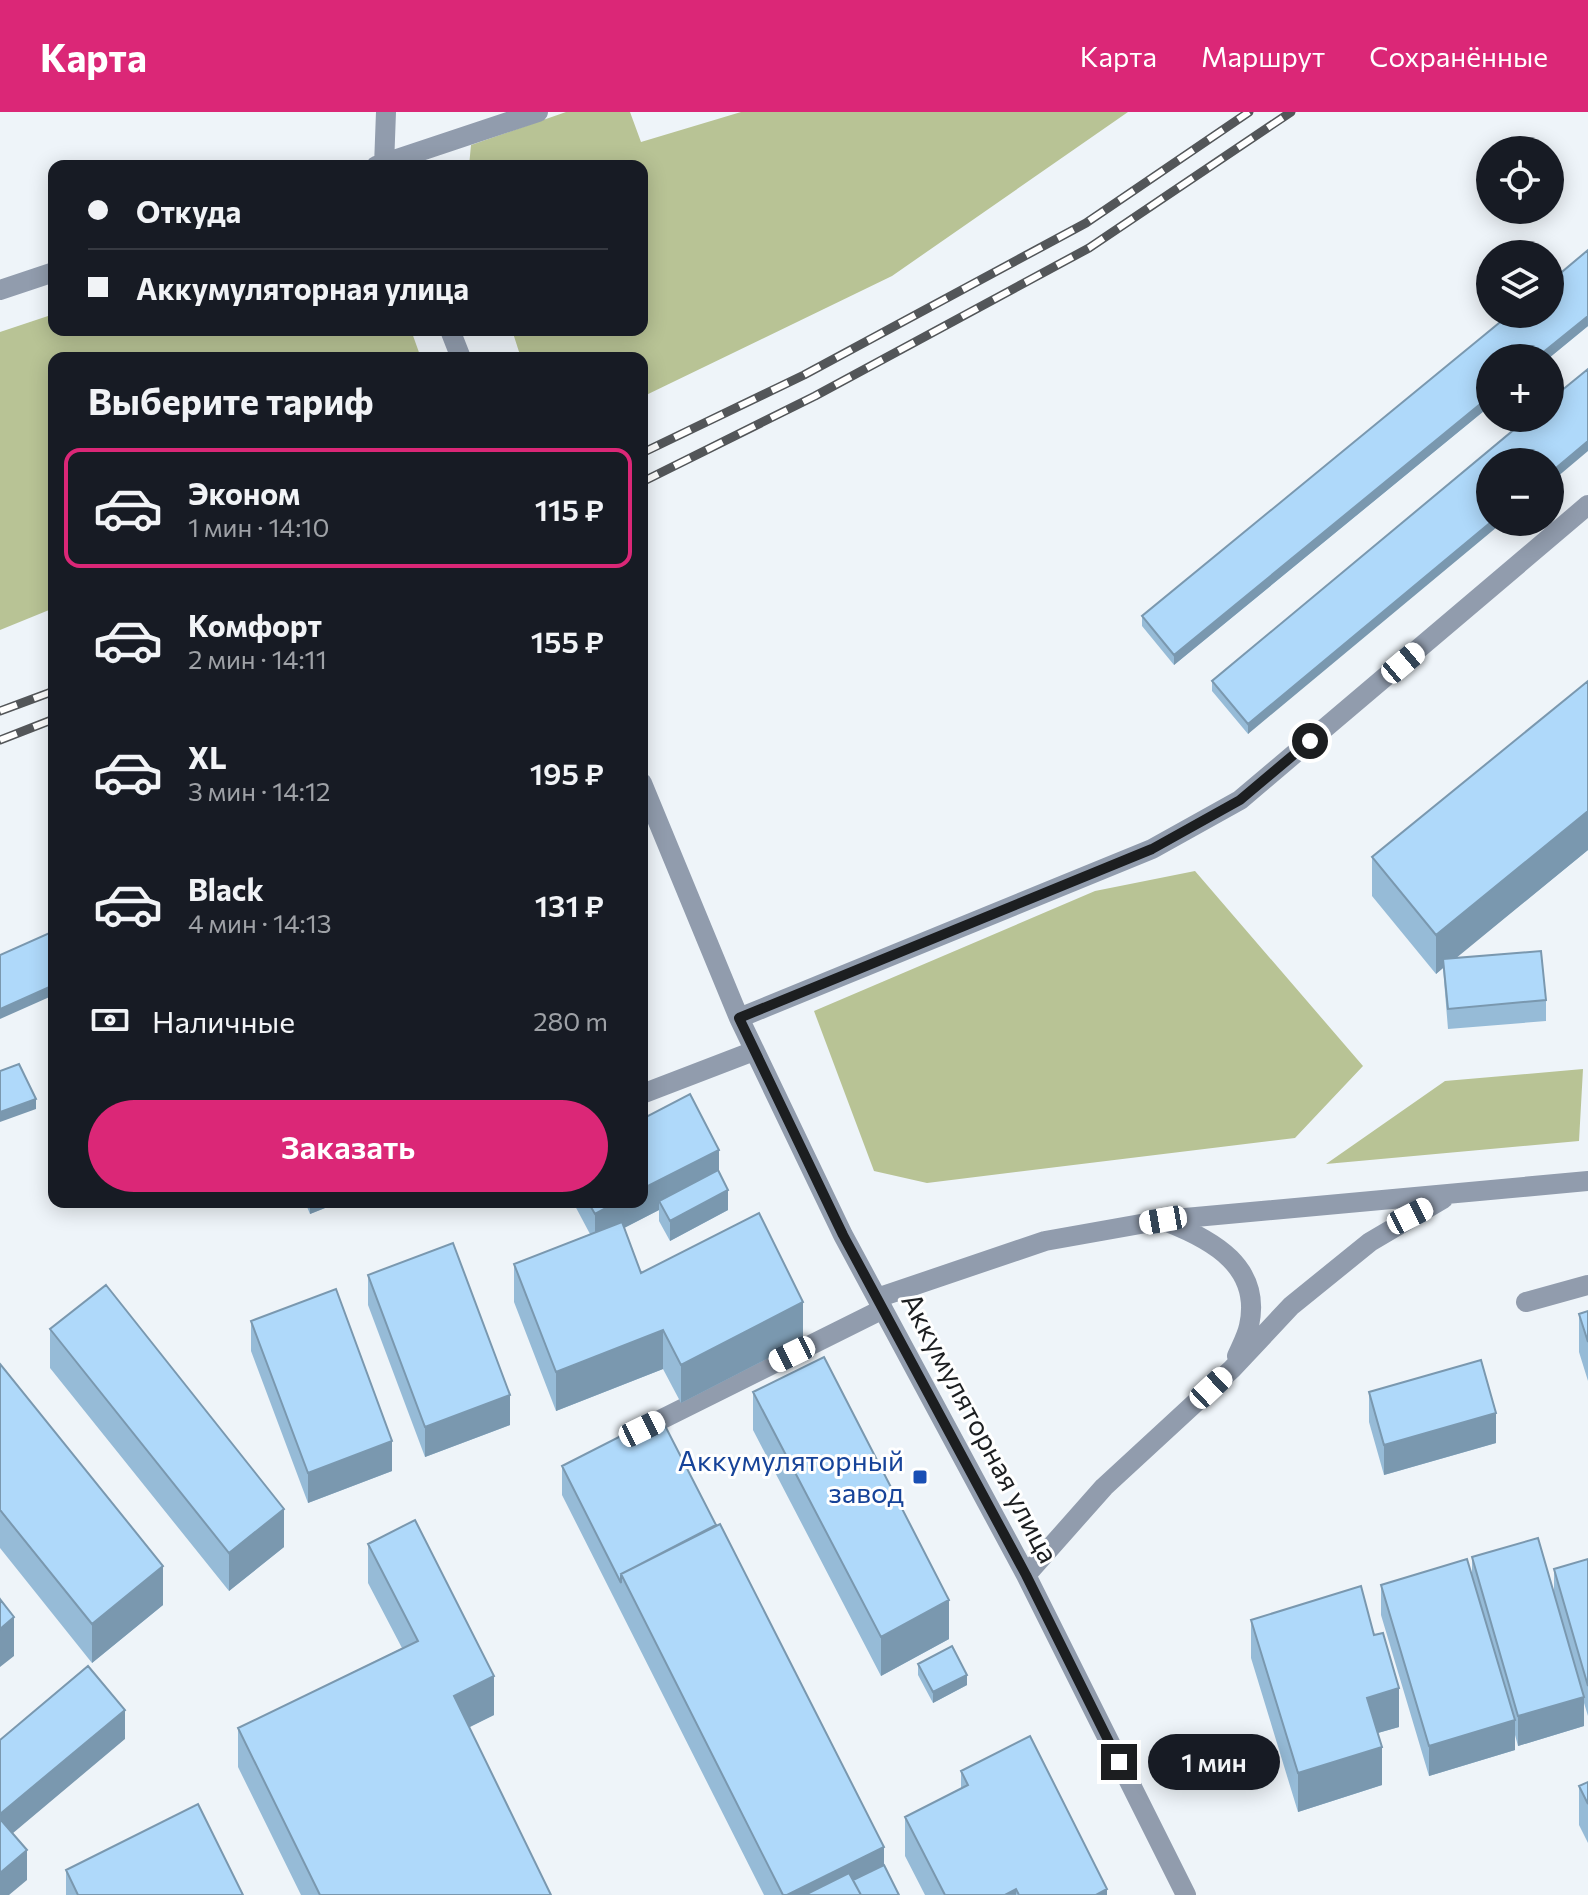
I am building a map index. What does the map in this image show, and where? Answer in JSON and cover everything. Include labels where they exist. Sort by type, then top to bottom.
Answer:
[{"type":"street","points":[[381,160],[386,112]]},
{"type":"street","points":[[396,160],[538,112]]},
{"type":"street","points":[[0,290],[48,274]]},
{"type":"street","points":[[739,1018],[1152,849],[1240,800],[1588,505]]},
{"type":"street","points":[[642,1429],[880,1304],[836,1222],[754,1051],[648,798]]},
{"type":"street","points":[[648,1092],[754,1051]]},
{"type":"street","name":"Аккумуляторная улица","points":[[1186,1895],[1026,1575],[880,1304],[1045,1241],[1163,1220],[1588,1181]]},
{"type":"street","points":[[1026,1575],[1104,1487],[1232,1369],[1291,1306],[1370,1242],[1410,1216],[1454,1194]]},
{"type":"street","points":[[1163,1220],[1204,1239],[1229,1256],[1244,1275],[1251,1300],[1249,1326],[1232,1369]]},
{"type":"street","points":[[1526,1302],[1588,1285]]},
{"type":"green space","points":[[566,112],[630,112],[641,142],[741,112],[1128,112],[892,276],[648,394],[648,352],[519,352],[514,336],[648,336],[648,160],[470,160],[471,145]]},
{"type":"green space","points":[[48,316],[48,336],[413,336],[419,352],[48,352],[48,610],[0,630],[0,332]]},
{"type":"green space","points":[[1195,871],[1363,1066],[1295,1138],[927,1183],[874,1171],[814,1011],[1095,891]]},
{"type":"green space","points":[[1583,1069],[1579,1141],[1326,1164],[1445,1081]]},
{"type":"building","points":[[1588,250],[1588,316],[1553,344],[1476,344],[1476,407],[1174,655],[1142,616],[1493,328],[1564,328],[1564,270]]},
{"type":"building","points":[[1588,369],[1588,441],[1564,461],[1564,448],[1492,448],[1511,432],[1564,432],[1564,389]]},
{"type":"building","points":[[1476,461],[1476,534],[1248,724],[1212,681]]},
{"type":"building","points":[[1588,681],[1588,811],[1436,935],[1372,857]]},
{"type":"building","points":[[48,934],[48,988],[0,1009],[0,955]]},
{"type":"building","points":[[1541,951],[1546,1000],[1448,1009],[1443,959]]},
{"type":"building","points":[[19,1064],[36,1099],[0,1112],[0,1071]]},
{"type":"building","points":[[690,1094],[719,1150],[648,1186],[648,1116]]},
{"type":"building","points":[[718,1170],[728,1190],[670,1221],[659,1201]]},
{"type":"building","points":[[592,1208],[606,1208],[595,1214]]},
{"type":"building","points":[[759,1213],[803,1302],[681,1365],[663,1330],[556,1372],[514,1264],[622,1222],[641,1273]]},
{"type":"building","points":[[453,1243],[510,1395],[425,1427],[368,1275]]},
{"type":"building","points":[[106,1285],[284,1509],[229,1553],[50,1329]]},
{"type":"building","points":[[336,1289],[392,1441],[308,1473],[251,1321]]},
{"type":"building","points":[[1588,1311],[1588,1342],[1579,1314]]},
{"type":"building","points":[[824,1357],[949,1600],[881,1637],[753,1392]]},
{"type":"building","points":[[1481,1360],[1496,1413],[1384,1445],[1369,1392]]},
{"type":"building","points":[[0,1364],[163,1566],[92,1624],[0,1510]]},
{"type":"building","points":[[660,1416],[716,1525],[621,1574],[621,1583],[562,1466]]},
{"type":"building","points":[[415,1520],[494,1676],[454,1696],[551,1895],[320,1895],[238,1728],[418,1641],[368,1544]]},
{"type":"building","points":[[720,1524],[884,1847],[787,1895],[783,1895],[621,1574]]},
{"type":"building","points":[[1538,1538],[1584,1697],[1518,1716],[1472,1557]]},
{"type":"building","points":[[1467,1559],[1515,1720],[1429,1746],[1381,1585]]},
{"type":"building","points":[[1588,1559],[1588,1686],[1554,1569]]},
{"type":"building","points":[[1361,1586],[1374,1635],[1383,1633],[1399,1688],[1367,1698],[1382,1747],[1298,1773],[1251,1620]]},
{"type":"building","points":[[0,1599],[14,1617],[0,1629]]},
{"type":"building","points":[[952,1646],[967,1675],[933,1692],[918,1664]]},
{"type":"building","points":[[88,1666],[125,1710],[0,1814],[0,1740]]},
{"type":"building","points":[[1030,1736],[1107,1889],[1096,1895],[1019,1895],[1016,1889],[1005,1895],[945,1895],[905,1817],[968,1785],[961,1771]]},
{"type":"building","points":[[1588,1782],[1588,1804],[1579,1786]]},
{"type":"building","points":[[198,1804],[243,1895],[78,1895],[66,1870]]},
{"type":"building","points":[[0,1819],[27,1850],[0,1873]]},
{"type":"building","points":[[884,1865],[899,1895],[861,1895],[853,1880]]},
{"type":"building","points":[[849,1873],[861,1895],[805,1895]]},
{"type":"railway","points":[[648,450],[804,375],[1086,223],[1249,112]]},
{"type":"railway","points":[[648,479],[815,396],[1089,248],[1291,112]]},
{"type":"railway","points":[[0,711],[48,693]]},
{"type":"railway","points":[[0,740],[48,721]]},
{"type":"place","name":"Аккумуляторный завод","points":[[920,1477]]},
{"type":"route","points":[[1119,1762],[1026,1575],[843,1235],[739,1018],[1152,849],[1240,800],[1310,741]]}]
